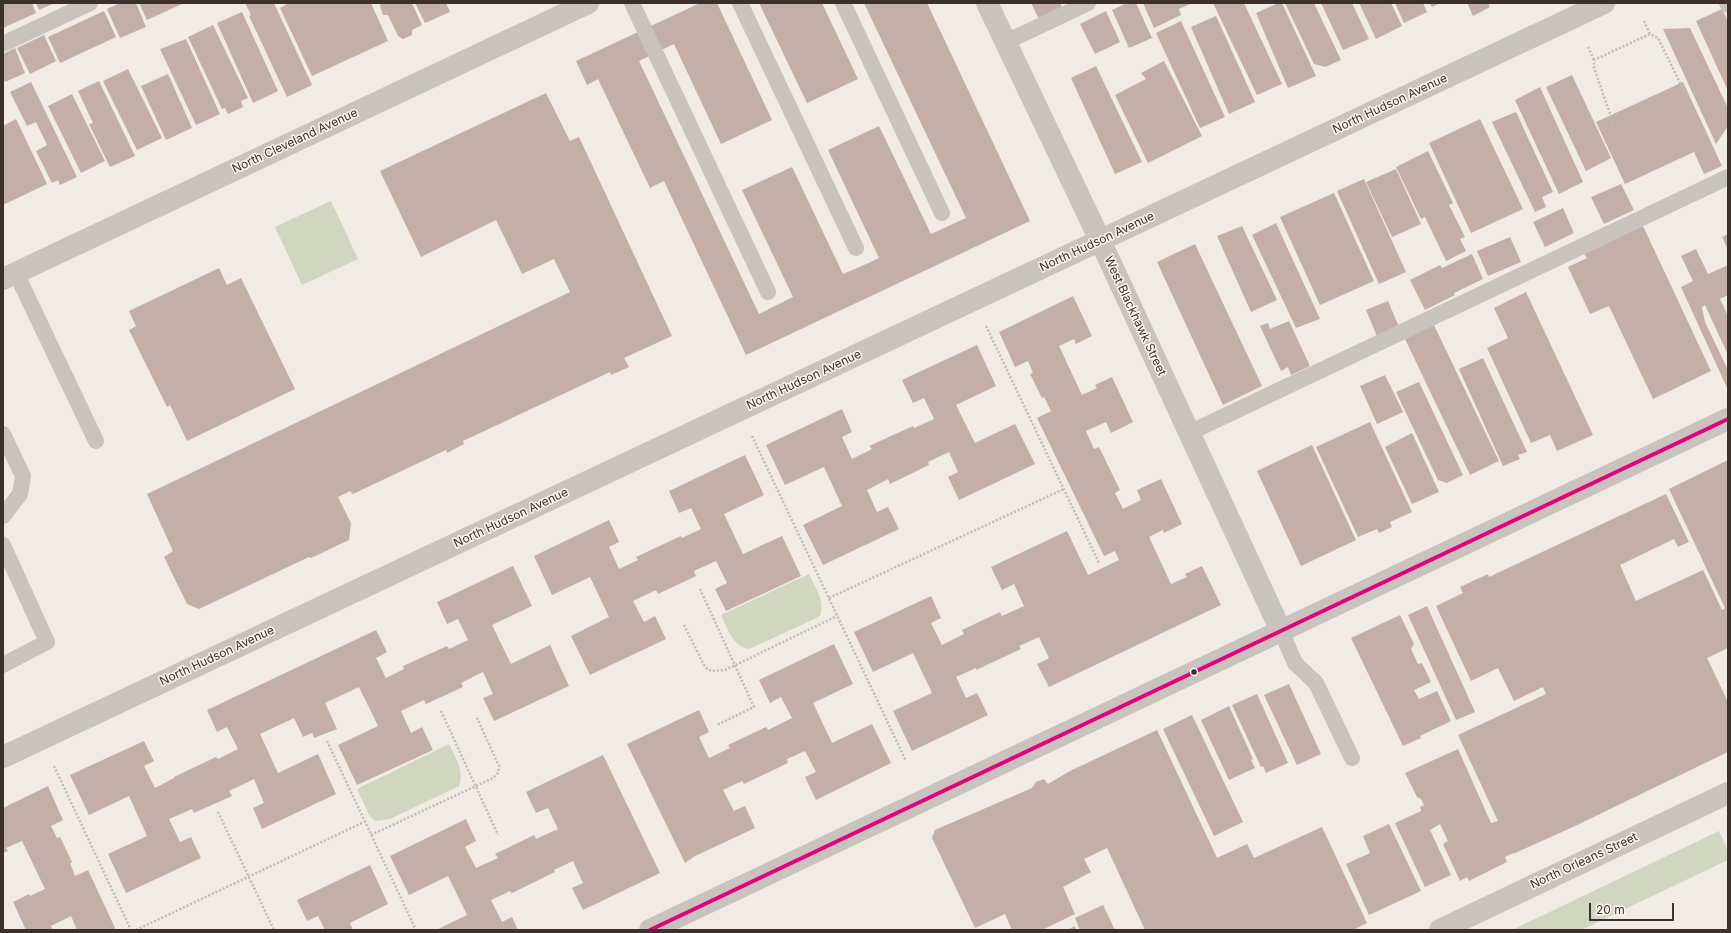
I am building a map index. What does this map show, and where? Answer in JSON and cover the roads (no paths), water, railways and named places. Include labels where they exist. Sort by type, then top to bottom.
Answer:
[{"type":"street","name":"North Cleveland Avenue","points":[[10,276],[588,3]]},
{"type":"street","name":"West Blackhawk Street","points":[[987,3],[1100,240],[1281,631]]},
{"type":"street","name":"North Hudson Avenue","points":[[3,756],[1604,3]]},
{"type":"street","points":[[650,930],[1728,419]]},
{"type":"street","name":"North Orleans Street","points":[[1440,930],[1728,793]]},
{"type":"lane","points":[[3,44],[90,3]]},
{"type":"lane","points":[[632,3],[768,292]]},
{"type":"lane","points":[[740,3],[856,248]]},
{"type":"lane","points":[[843,3],[942,213]]},
{"type":"lane","points":[[1006,42],[1088,3]]},
{"type":"lane","points":[[1189,433],[1728,177]]},
{"type":"lane","points":[[10,276],[96,441]]},
{"type":"lane","points":[[3,434],[23,476],[20,494],[3,516]]},
{"type":"lane","points":[[3,545],[47,642],[3,665]]},
{"type":"lane","points":[[1281,631],[1295,663],[1316,683],[1352,758]]}]
